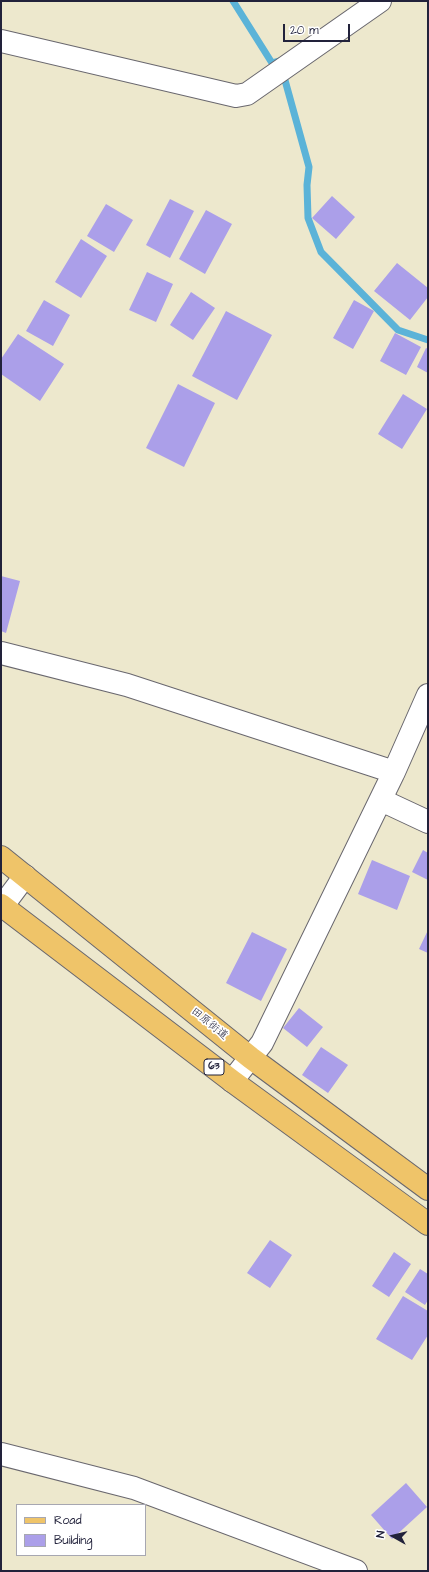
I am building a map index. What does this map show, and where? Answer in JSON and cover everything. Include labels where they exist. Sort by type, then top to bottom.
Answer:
[{"type":"main road","name":"田原街道","points":[[1,857],[251,1058],[428,1189]]},
{"type":"main road","name":"63","points":[[2,907],[232,1081],[428,1224]]},
{"type":"street","points":[[1,41],[236,96],[247,94],[380,1]]},
{"type":"street","points":[[1,653],[127,685],[394,772]]},
{"type":"street","points":[[232,1081],[262,1043],[381,800],[428,695]]},
{"type":"street","points":[[381,800],[428,822]]},
{"type":"street","points":[[2,907],[25,876]]},
{"type":"street","points":[[1,1454],[134,1488],[356,1571]]},
{"type":"building","points":[[332,196],[355,217],[336,239],[312,218]]},
{"type":"building","points":[[170,199],[194,211],[170,258],[146,245]]},
{"type":"building","points":[[106,204],[133,220],[114,252],[87,236]]},
{"type":"building","points":[[206,210],[232,224],[205,274],[179,259]]},
{"type":"building","points":[[81,239],[107,256],[81,298],[55,282]]},
{"type":"building","points":[[397,263],[428,288],[428,297],[410,320],[374,291]]},
{"type":"building","points":[[147,272],[173,284],[156,322],[129,310]]},
{"type":"building","points":[[191,292],[215,308],[193,340],[170,325]]},
{"type":"building","points":[[44,300],[70,315],[53,346],[26,331]]},
{"type":"building","points":[[354,300],[374,311],[353,349],[333,338]]},
{"type":"building","points":[[226,311],[272,335],[237,400],[192,376]]},
{"type":"building","points":[[395,333],[421,347],[406,375],[380,361]]},
{"type":"building","points":[[18,334],[64,364],[40,401],[1,374],[1,359]]},
{"type":"building","points":[[426,348],[428,349],[428,373],[417,367]]},
{"type":"building","points":[[178,384],[215,403],[184,467],[146,448]]},
{"type":"building","points":[[403,394],[427,409],[402,449],[378,434]]},
{"type":"building","points":[[1,576],[20,581],[6,633],[1,631]]},
{"type":"building","points":[[423,850],[428,853],[428,880],[412,872]]},
{"type":"building","points":[[372,860],[410,876],[397,910],[358,894]]},
{"type":"building","points":[[428,930],[428,953],[419,949]]},
{"type":"building","points":[[252,932],[287,949],[261,1001],[226,983]]},
{"type":"building","points":[[299,1008],[323,1027],[307,1047],[283,1028]]},
{"type":"building","points":[[321,1047],[348,1065],[328,1093],[302,1075]]},
{"type":"building","points":[[270,1240],[292,1255],[270,1288],[247,1273]]},
{"type":"building","points":[[394,1252],[411,1264],[389,1297],[372,1286]]},
{"type":"building","points":[[420,1269],[428,1274],[428,1300],[425,1305],[405,1292]]},
{"type":"building","points":[[403,1296],[428,1311],[428,1335],[412,1360],[376,1339]]},
{"type":"building","points":[[406,1483],[427,1507],[392,1539],[371,1515]]},
{"type":"waterway","points":[[233,1],[272,63],[280,61]]},
{"type":"waterway","points":[[283,73],[309,167],[307,185],[308,218],[321,252],[398,330],[428,340]]}]
